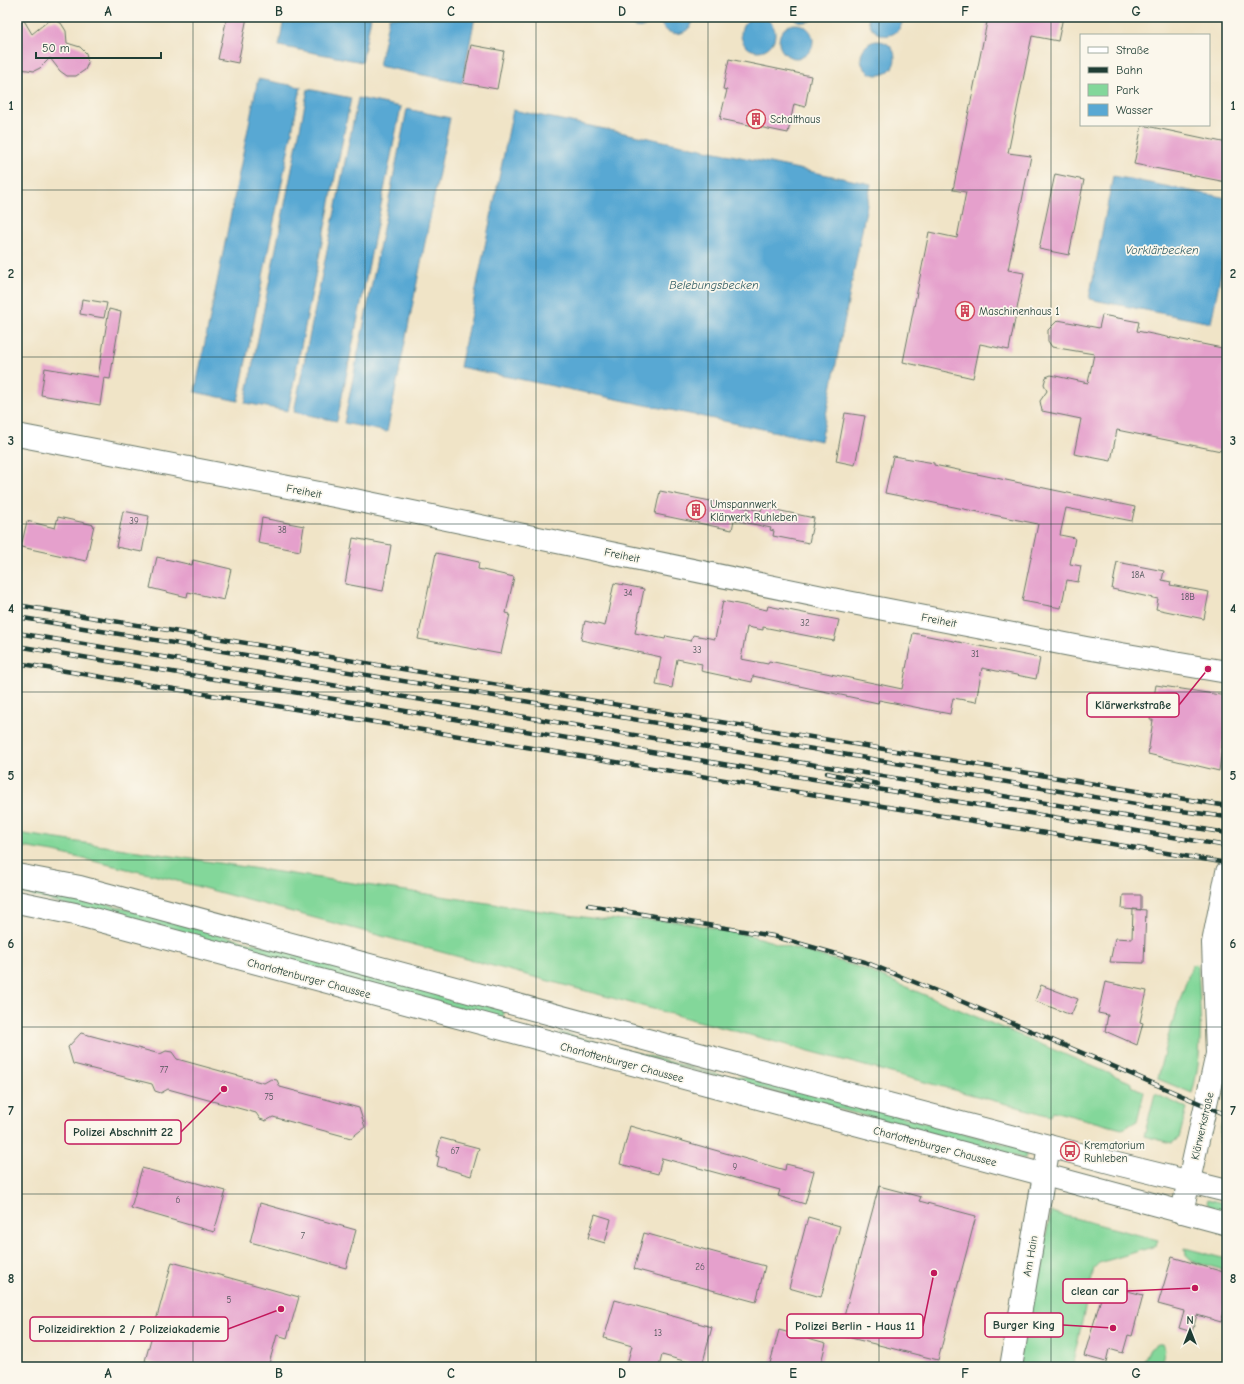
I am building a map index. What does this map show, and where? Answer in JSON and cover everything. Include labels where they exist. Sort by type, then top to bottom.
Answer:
[{"type":"main road","name":"Freiheit","points":[[17,435],[345,498],[862,605],[1086,648],[1227,672]]},
{"type":"main road","name":"Klärwerkstraße","points":[[1182,1212],[1217,1054],[1213,943],[1227,872]]},
{"type":"main road","points":[[17,875],[80,887],[1049,1146],[1227,1191]]},
{"type":"main road","name":"Charlottenburger Chaussee","points":[[17,902],[82,916],[1227,1224]]},
{"type":"main road","name":"Am Hain","points":[[1011,1367],[1049,1146]]},
{"type":"green space","points":[[17,833],[561,914],[598,919],[677,921],[749,935],[859,967],[1132,1083],[1132,1086],[1144,1092],[1137,1121],[1122,1129],[1053,1111],[1051,1116],[166,878],[54,852],[17,846]]},
{"type":"green space","points":[[17,884],[54,890],[505,1010],[502,1020],[17,892]]},
{"type":"green space","points":[[1196,964],[1198,966],[1200,998],[1200,1046],[1196,1078],[1192,1093],[1158,1079],[1164,1050],[1177,1007],[1192,965]]},
{"type":"green space","points":[[560,1032],[719,1075],[763,1079],[1027,1150],[1025,1159],[559,1034]]},
{"type":"green space","points":[[1155,1094],[1187,1108],[1179,1138],[1172,1143],[1144,1136]]},
{"type":"green space","points":[[1222,1123],[1227,1126],[1227,1155],[1220,1140]]},
{"type":"green space","points":[[1208,1199],[1227,1204],[1227,1214],[1211,1209],[1207,1203]]},
{"type":"green space","points":[[1051,1212],[1158,1240],[1156,1246],[1099,1263],[1094,1268],[1073,1362],[1077,1367],[1017,1367]]},
{"type":"green space","points":[[1185,1248],[1227,1259],[1227,1271],[1192,1261],[1186,1256]]},
{"type":"green space","points":[[1157,1344],[1162,1344],[1165,1350],[1160,1367],[1141,1367],[1150,1349]]},
{"type":"water","points":[[284,17],[371,17],[362,62],[279,46]]},
{"type":"water","points":[[389,17],[475,17],[462,83],[379,66]]},
{"type":"water","points":[[623,17],[656,17],[648,25],[639,28],[630,25]]},
{"type":"water","points":[[659,17],[694,18],[687,30],[676,34],[670,33],[665,29],[661,24]]},
{"type":"water","points":[[755,17],[761,17],[765,18],[772,24],[775,34],[774,41],[768,48],[761,51],[755,51],[751,50],[744,44],[741,37],[741,31],[742,27],[748,20]]},
{"type":"water","points":[[792,17],[817,17],[811,21],[801,22]]},
{"type":"water","points":[[868,17],[903,17],[898,31],[886,35],[875,31],[870,25]]},
{"type":"water","points":[[793,24],[799,24],[803,25],[810,31],[813,41],[812,48],[806,55],[799,58],[793,58],[789,57],[782,51],[779,44],[779,38],[780,34],[786,27]]},
{"type":"water","points":[[875,41],[881,41],[885,42],[892,48],[895,58],[894,65],[888,72],[881,75],[875,75],[871,74],[864,68],[861,61],[861,55],[862,51],[868,44]]},
{"type":"water","points":[[258,79],[301,87],[238,401],[195,392]]},
{"type":"water","points":[[308,89],[351,98],[288,411],[245,403]]},
{"type":"water","points":[[358,98],[401,107],[337,421],[294,412]]},
{"type":"water","points":[[407,109],[450,118],[387,432],[344,423]]},
{"type":"water","name":"Belebungsbecken","points":[[513,110],[871,184],[821,441],[460,367]]},
{"type":"water","name":"Vorklärbecken","points":[[1113,176],[1227,198],[1227,242],[1211,323],[1089,299]]},
{"type":"building","points":[[17,17],[22,17],[32,34],[48,21],[55,20],[61,23],[66,31],[67,43],[80,47],[86,53],[88,63],[85,70],[76,76],[67,76],[60,71],[50,58],[40,68],[34,71],[21,69],[17,65]]},
{"type":"building","points":[[227,17],[247,17],[238,63],[218,59]]},
{"type":"building","points":[[988,17],[1063,17],[1058,41],[1032,36],[1008,153],[1031,156],[1008,270],[1024,273],[1009,350],[980,344],[973,378],[903,362],[929,232],[957,238],[966,192],[953,190]]},
{"type":"building","points":[[471,45],[504,51],[497,89],[463,83]]},
{"type":"building","points":[[729,59],[811,76],[805,107],[794,104],[788,133],[720,119],[727,90],[723,89]]},
{"type":"building","points":[[1142,126],[1227,143],[1226,182],[1134,164]]},
{"type":"building","points":[[1055,174],[1084,180],[1069,255],[1039,249]]},
{"type":"building","points":[[82,299],[107,303],[104,318],[80,314]]},
{"type":"building","points":[[109,309],[121,312],[110,379],[104,378],[100,405],[41,395],[45,368],[98,377]]},
{"type":"building","points":[[1102,315],[1139,322],[1137,331],[1227,349],[1227,421],[1221,451],[1117,430],[1111,461],[1074,454],[1081,419],[1042,411],[1040,401],[1047,391],[1044,384],[1046,377],[1051,375],[1088,383],[1094,354],[1052,347],[1048,341],[1048,330],[1058,320],[1099,328]]},
{"type":"building","points":[[845,413],[865,416],[855,465],[836,461]]},
{"type":"building","points":[[893,456],[934,463],[934,465],[1135,507],[1132,521],[1066,508],[1060,535],[1075,538],[1070,564],[1081,566],[1078,582],[1067,580],[1061,608],[1022,601],[1038,524],[885,493]]},
{"type":"building","points":[[660,491],[761,511],[762,507],[814,518],[809,543],[773,536],[774,531],[770,530],[771,528],[734,520],[732,530],[655,514]]},
{"type":"building","points":[[123,511],[149,516],[142,552],[116,547]]},
{"type":"building","points":[[58,517],[94,525],[86,561],[21,547],[27,521],[55,528]]},
{"type":"building","points":[[262,518],[304,526],[300,551],[258,543]]},
{"type":"building","points":[[353,538],[391,545],[383,591],[345,584]]},
{"type":"building","points":[[436,553],[479,562],[478,569],[514,577],[506,613],[510,614],[501,654],[418,639]]},
{"type":"building","points":[[157,557],[192,565],[193,560],[231,569],[224,600],[188,592],[187,597],[150,588]]},
{"type":"building","points":[[1117,562],[1164,571],[1162,580],[1171,582],[1170,585],[1209,592],[1204,619],[1156,609],[1158,599],[1112,589]]},
{"type":"building","points":[[614,583],[644,589],[635,633],[665,639],[666,636],[691,641],[693,635],[715,639],[723,601],[767,610],[768,606],[839,620],[834,641],[763,627],[763,630],[747,627],[741,659],[768,664],[769,661],[902,689],[913,633],[1040,658],[1036,679],[982,668],[976,702],[953,698],[950,714],[879,700],[878,703],[753,676],[752,682],[701,671],[702,664],[677,659],[672,688],[656,685],[661,657],[581,640],[585,621],[605,626]]},
{"type":"building","points":[[1156,685],[1227,696],[1227,711],[1219,771],[1148,754],[1153,720],[1150,720]]},
{"type":"building","points":[[1123,895],[1141,895],[1141,910],[1122,909]]},
{"type":"building","points":[[1133,909],[1146,910],[1144,963],[1110,962],[1115,938],[1132,939]]},
{"type":"building","points":[[1105,982],[1147,991],[1140,1022],[1143,1023],[1137,1045],[1105,1031],[1108,1015],[1098,1013]]},
{"type":"building","points":[[1041,985],[1078,999],[1071,1015],[1035,1001]]},
{"type":"building","points":[[81,1033],[160,1054],[166,1051],[172,1052],[177,1059],[264,1083],[271,1079],[277,1080],[280,1087],[359,1108],[365,1127],[351,1138],[273,1117],[266,1121],[260,1119],[256,1113],[168,1089],[161,1093],[155,1091],[152,1084],[73,1064],[68,1047]]},
{"type":"building","points":[[630,1126],[785,1170],[786,1164],[814,1171],[805,1204],[778,1196],[780,1190],[662,1158],[658,1174],[620,1164]]},
{"type":"building","points":[[441,1138],[479,1148],[471,1176],[437,1166],[439,1157],[436,1156]]},
{"type":"building","points":[[142,1168],[226,1191],[214,1232],[131,1208]]},
{"type":"building","points":[[879,1186],[921,1197],[919,1201],[976,1216],[938,1360],[839,1335]]},
{"type":"building","points":[[260,1203],[356,1230],[346,1268],[250,1242]]},
{"type":"building","points":[[595,1214],[611,1219],[605,1243],[588,1238]]},
{"type":"building","points":[[808,1217],[840,1226],[821,1297],[789,1288]]},
{"type":"building","points":[[644,1233],[765,1266],[756,1302],[634,1269]]},
{"type":"building","points":[[1172,1257],[1227,1273],[1227,1303],[1221,1322],[1197,1315],[1192,1332],[1179,1328],[1184,1311],[1158,1304]]},
{"type":"building","points":[[172,1262],[299,1297],[287,1338],[277,1335],[268,1367],[167,1367],[145,1361]]},
{"type":"building","points":[[1105,1285],[1143,1295],[1132,1336],[1128,1335],[1123,1353],[1109,1349],[1106,1362],[1084,1356]]},
{"type":"building","points":[[615,1300],[712,1327],[702,1366],[662,1355],[659,1367],[626,1367],[632,1346],[604,1338]]},
{"type":"building","points":[[779,1330],[826,1343],[820,1367],[769,1367]]},
{"type":"railway","points":[[17,605],[1227,806]]},
{"type":"railway","points":[[17,617],[1159,808],[1227,817]]},
{"type":"railway","points":[[17,633],[1227,833]]},
{"type":"railway","points":[[17,646],[801,777],[1004,809]]},
{"type":"railway","points":[[17,663],[1227,863]]},
{"type":"railway","points":[[827,773],[878,784]]},
{"type":"railway","points":[[999,808],[1227,846]]},
{"type":"railway","points":[[588,905],[773,936],[865,962],[956,999],[1227,1115]]},
{"type":"place","name":"Schalthaus","points":[[756,119]]},
{"type":"place","name":"Maschinenhaus 1","points":[[965,311]]},
{"type":"place","name":"Umspannwerk Klärwerk Ruhleben","points":[[696,510]]},
{"type":"place","name":"Klärwerkstraße","points":[[1208,669]]},
{"type":"place","name":"Polizei Abschnitt 22","points":[[224,1089]]},
{"type":"place","name":"Krematorium Ruhleben","points":[[1070,1151]]},
{"type":"place","name":"Polizei Berlin - Haus 11","points":[[934,1273]]},
{"type":"place","name":"clean car","points":[[1195,1288]]},
{"type":"place","name":"Polizeidirektion 2 / Polizeiakademie","points":[[281,1309]]},
{"type":"place","name":"Burger King","points":[[1113,1328]]}]
